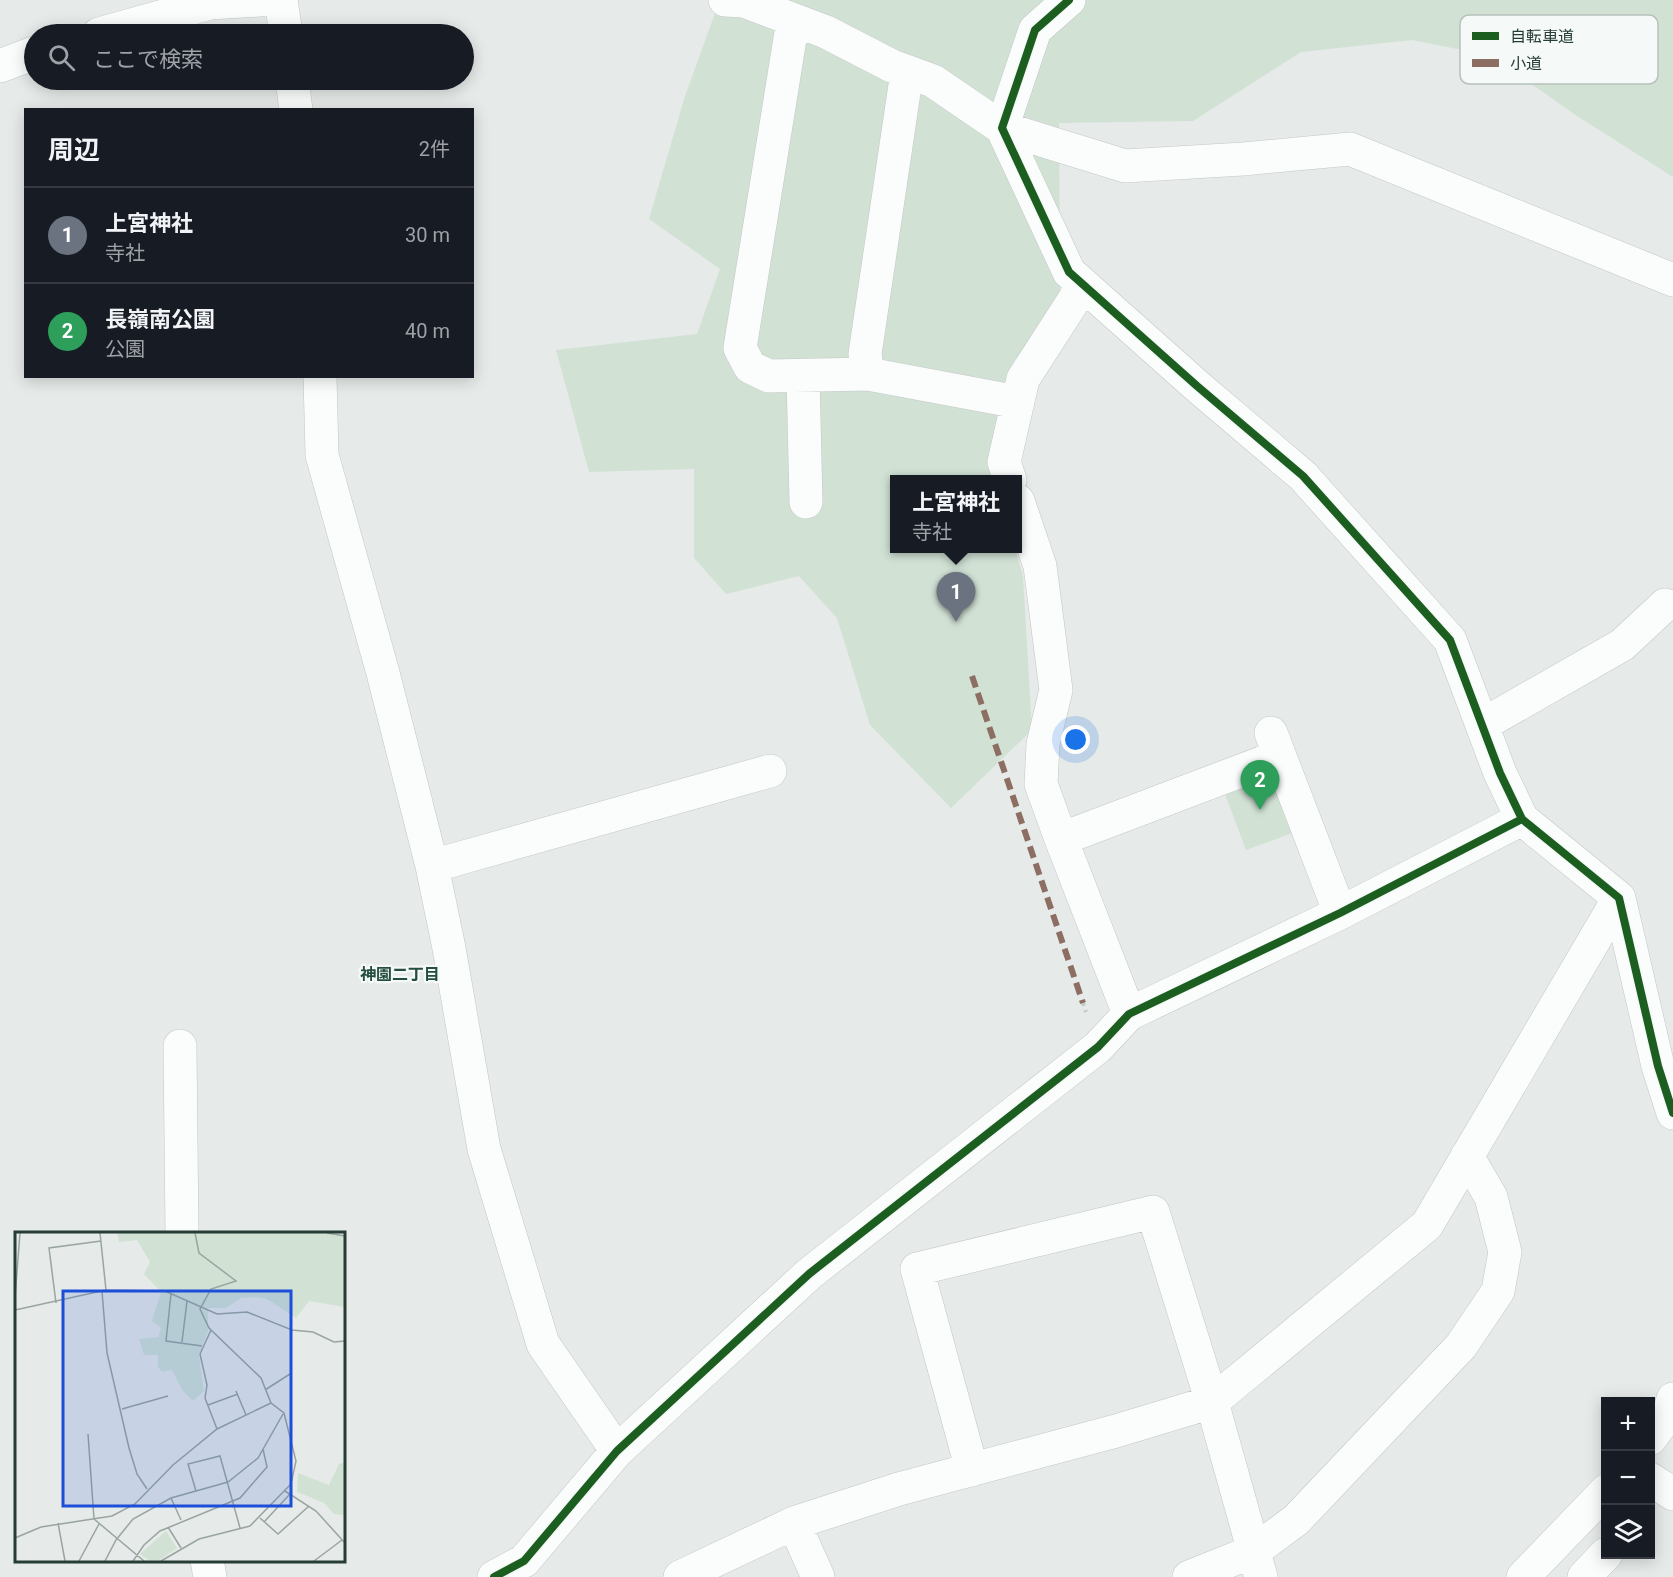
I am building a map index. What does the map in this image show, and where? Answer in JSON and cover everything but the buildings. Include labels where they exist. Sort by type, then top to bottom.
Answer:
[{"type":"street","points":[[135,24],[210,3],[260,0]]},
{"type":"street","points":[[281,0],[285,24]]},
{"type":"street","points":[[725,0],[744,1],[826,32],[892,66],[933,81],[1002,128],[1125,166],[1243,159],[1350,149],[1673,280]]},
{"type":"street","points":[[1069,0],[1035,30],[1002,128],[1069,272],[1310,484],[1450,640],[1500,773],[1522,819],[1619,898],[1658,1066],[1673,1113]]},
{"type":"street","points":[[793,20],[740,348],[750,368],[769,376],[868,374],[1018,402]]},
{"type":"street","points":[[0,66],[24,57]]},
{"type":"street","points":[[868,374],[865,354],[907,72]]},
{"type":"street","points":[[293,90],[296,108]]},
{"type":"street","points":[[1008,475],[1004,462],[1023,379],[1083,286]]},
{"type":"street","points":[[803,376],[806,502]]},
{"type":"street","points":[[320,378],[322,455],[383,674],[432,866],[449,948],[484,1149],[543,1344],[617,1450]]},
{"type":"street","points":[[1022,515],[1040,566],[1056,690],[1043,744],[1041,784],[1060,839],[1129,1014]]},
{"type":"street","points":[[1482,725],[1622,645],[1665,605]]},
{"type":"street","points":[[1060,839],[1276,744],[1340,913]]},
{"type":"street","points":[[432,866],[770,771]]},
{"type":"street","points":[[494,1577],[524,1561],[617,1450],[808,1274],[1098,1047],[1129,1014],[1340,913],[1522,819]]},
{"type":"street","points":[[680,1577],[794,1523],[899,1489],[1212,1402],[1427,1225],[1619,898]]},
{"type":"street","points":[[180,1046],[182,1232]]},
{"type":"street","points":[[1189,1577],[1258,1564],[1296,1520],[1461,1346],[1498,1291],[1504,1252],[1491,1197],[1467,1156]]},
{"type":"street","points":[[972,1470],[917,1269],[1153,1212],[1212,1402],[1258,1564]]},
{"type":"street","points":[[1655,1432],[1669,1413],[1673,1399]]},
{"type":"street","points":[[1523,1577],[1601,1495]]},
{"type":"street","points":[[794,1523],[818,1577]]},
{"type":"street","points":[[1584,1577],[1601,1559]]},
{"type":"street","points":[[207,1562],[210,1577]]},
{"type":"green space","points":[[714,0],[1673,0],[1673,177],[1532,84],[1658,84],[1658,15],[1460,15],[1460,50],[1412,40],[1301,52],[1193,121],[1059,123],[1060,292],[1007,375],[993,468],[995,475],[890,475],[890,553],[1016,553],[1023,576],[1032,730],[951,808],[870,725],[837,618],[799,576],[726,594],[694,558],[694,469],[589,472],[556,350],[697,334],[720,269],[649,219],[685,96],[718,5]]},
{"type":"green space","points":[[1275,769],[1298,831],[1246,850],[1223,789]]},
{"type":"marked path","points":[[972,676],[1083,1003]]},
{"type":"cycle path","points":[[1069,0],[1035,30],[1002,128],[1069,272],[1197,386],[1303,476],[1450,640],[1500,773],[1522,819],[1619,898],[1658,1066],[1673,1113]]},
{"type":"cycle path","points":[[494,1577],[524,1561],[617,1451],[809,1274],[1098,1047],[1129,1014],[1340,913],[1522,819]]},
{"type":"place","name":"上宮神社","points":[[956,622]]},
{"type":"place","name":"長嶺南公園","points":[[1260,810]]},
{"type":"district","name":"神園二丁目","points":[[400,974]]}]
